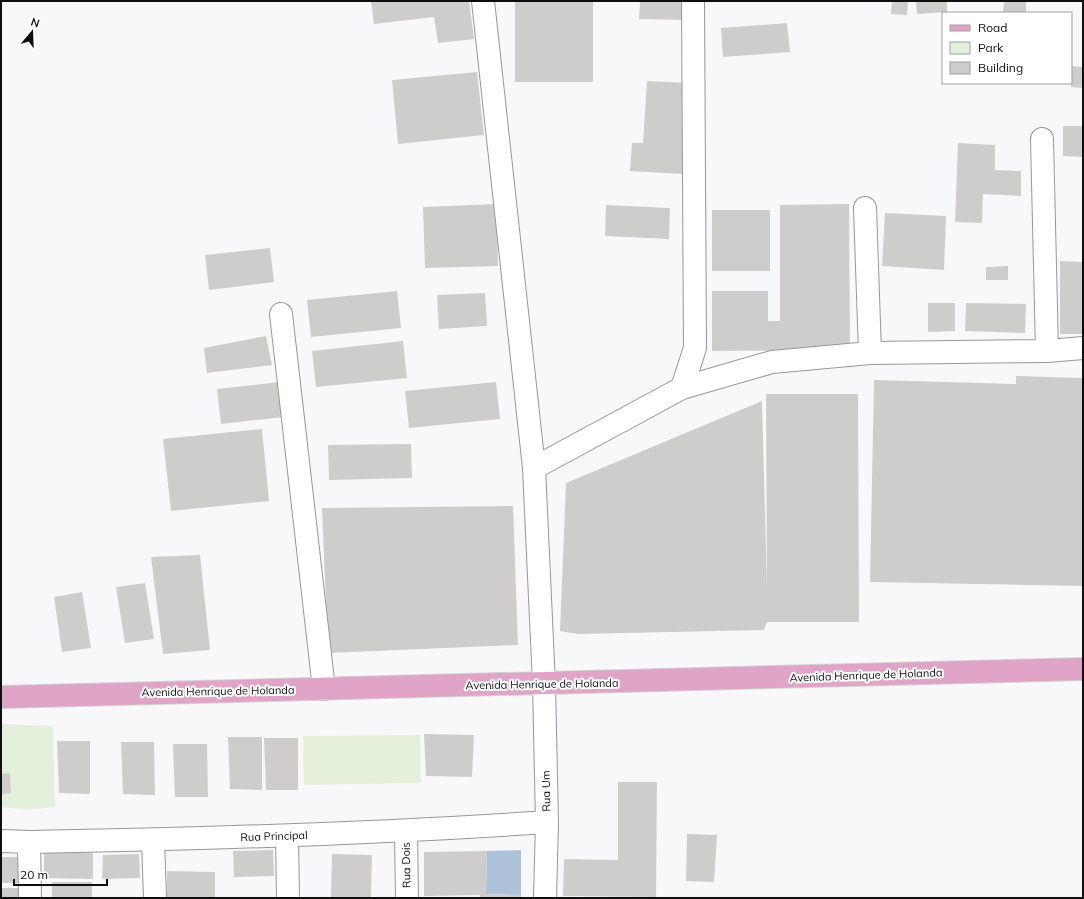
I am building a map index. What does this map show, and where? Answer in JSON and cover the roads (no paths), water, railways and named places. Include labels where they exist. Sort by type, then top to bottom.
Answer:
[{"type":"main road","name":"Avenida Henrique de Holanda","points":[[1,698],[1083,669]]},
{"type":"street","name":"Rua Um","points":[[483,1],[534,468],[544,684],[546,822],[545,898]]},
{"type":"street","points":[[682,388],[695,348],[693,1]]},
{"type":"street","points":[[1042,139],[1047,351]]},
{"type":"street","points":[[865,208],[870,353]]},
{"type":"street","points":[[281,314],[324,689]]},
{"type":"street","points":[[534,468],[682,388],[772,362],[870,353],[1047,351],[1083,348]]},
{"type":"street","name":"Rua Principal","points":[[1,841],[153,840],[406,832],[546,822]]},
{"type":"street","name":"Rua Dois","points":[[406,832],[407,898]]},
{"type":"street","points":[[287,836],[288,898]]},
{"type":"street","points":[[153,840],[155,898]]},
{"type":"street","points":[[29,842],[30,898]]},
{"type":"water","points":[[521,850],[521,895],[486,894],[487,851]]}]
